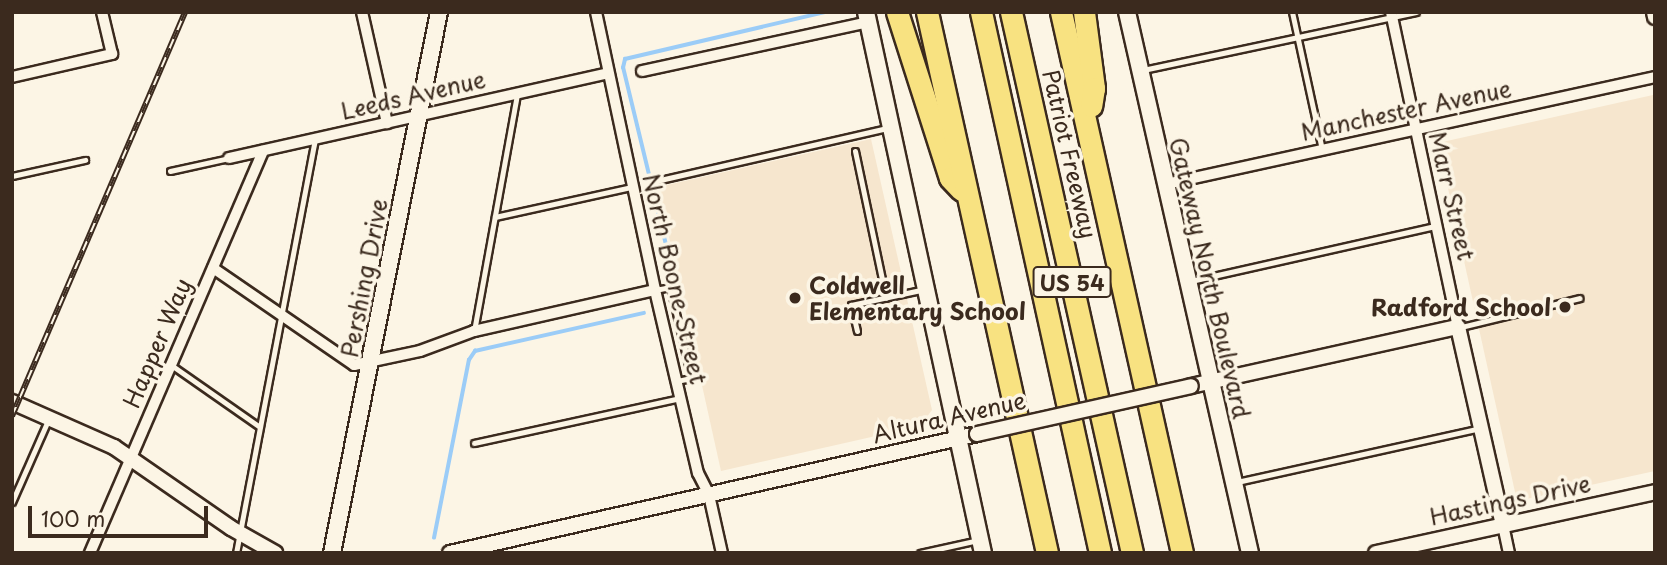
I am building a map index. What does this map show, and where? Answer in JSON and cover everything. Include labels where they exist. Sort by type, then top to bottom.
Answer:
[{"type":"highway","points":[[897,12],[950,178],[968,197]]},
{"type":"highway","points":[[927,12],[1047,553]]},
{"type":"highway","name":"US 54","points":[[981,12],[1100,553]]},
{"type":"highway","name":"Patriot Freeway","points":[[1012,12],[1132,553]]},
{"type":"highway","points":[[1061,12],[1089,126],[1182,553]]},
{"type":"highway","points":[[1084,12],[1094,88],[1089,126]]},
{"type":"main road","name":"Pershing Drive","points":[[332,553],[439,12]]},
{"type":"main road","name":"Gateway North Boulevard","points":[[1127,12],[1250,553]]},
{"type":"main road","points":[[867,17],[982,546]]},
{"type":"street","points":[[12,77],[112,54],[102,12]]},
{"type":"street","points":[[362,12],[387,123]]},
{"type":"street","name":"North Boone Street","points":[[596,12],[606,74],[655,290],[698,473],[709,495],[722,553]]},
{"type":"street","name":"Marr Street","points":[[1392,15],[1414,129],[1509,553]]},
{"type":"street","points":[[642,71],[867,17]]},
{"type":"street","name":"Leeds Avenue","points":[[229,158],[606,74]]},
{"type":"street","name":"Manchester Avenue","points":[[1166,184],[1655,77]]},
{"type":"street","name":"Happer Way","points":[[90,553],[263,150]]},
{"type":"street","points":[[213,268],[346,363],[371,363],[420,351],[474,331],[655,290]]},
{"type":"street","name":"Altura Avenue","points":[[450,553],[1458,327]]},
{"type":"street","points":[[12,402],[130,458],[240,534],[275,553]]},
{"type":"street","name":"Hastings Drive","points":[[1376,553],[1655,492]]},
{"type":"lane","points":[[1292,12],[1322,150]]},
{"type":"lane","points":[[1140,71],[1416,12]]},
{"type":"lane","points":[[474,331],[517,93]]},
{"type":"lane","points":[[656,181],[891,127]]},
{"type":"lane","points":[[236,553],[315,139]]},
{"type":"lane","points":[[855,150],[886,298]]},
{"type":"lane","points":[[170,171],[229,158]]},
{"type":"lane","points":[[12,176],[85,160]]},
{"type":"lane","points":[[495,217],[632,187]]},
{"type":"lane","points":[[1188,281],[1436,226]]},
{"type":"lane","points":[[857,331],[851,305],[925,289]]},
{"type":"lane","points":[[1458,327],[1580,298]]},
{"type":"lane","points":[[171,365],[260,426]]},
{"type":"lane","points":[[474,443],[681,398]]},
{"type":"lane","points":[[12,502],[49,418]]},
{"type":"lane","points":[[1234,482],[1481,428]]},
{"type":"lane","points":[[920,553],[982,546]]},
{"type":"shaded area","name":"Radford School","points":[[1653,95],[1655,471],[1517,501],[1438,143]]},
{"type":"shaded area","name":"Coldwell Elementary School","points":[[871,139],[932,410],[920,426],[721,471],[658,187]]},
{"type":"waterway","points":[[673,274],[623,68],[625,59],[826,12]]},
{"type":"waterway","points":[[434,538],[469,360],[475,351],[644,313]]},
{"type":"railway","points":[[12,416],[185,12]]},
{"type":"place","name":"Coldwell Elementary School","points":[[795,298]]},
{"type":"place","name":"Radford School","points":[[1565,307]]}]
